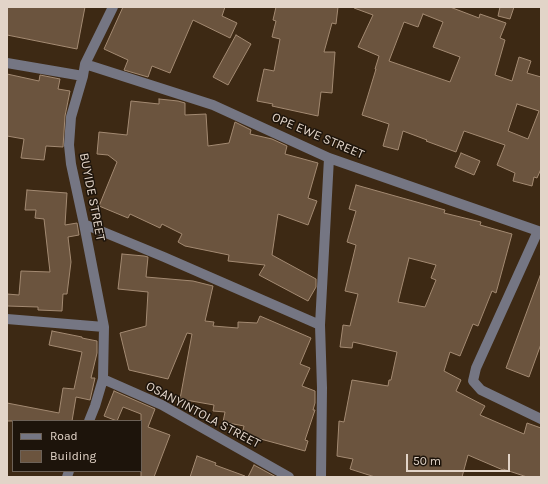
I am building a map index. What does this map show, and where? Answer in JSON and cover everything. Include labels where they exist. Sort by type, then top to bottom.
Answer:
[{"type":"street","name":"BUYIDE STREET","points":[[89,420],[103,379],[104,327],[71,164],[69,145],[71,117],[83,76],[84,64],[113,7]]},
{"type":"street","points":[[7,63],[83,76]]},
{"type":"street","name":"OPE EWE STREET","points":[[84,64],[213,105],[329,158],[539,231]]},
{"type":"street","points":[[321,477],[322,388],[320,326],[329,158]]},
{"type":"street","points":[[84,224],[164,257],[320,326]]},
{"type":"street","points":[[539,231],[476,368],[473,381],[481,390],[541,419]]},
{"type":"street","points":[[7,319],[104,327]]},
{"type":"street","name":"OSANYINTOLA STREET","points":[[103,379],[162,405],[289,477]]},
{"type":"building","points":[[7,7],[85,7],[77,49],[7,35]]},
{"type":"building","points":[[123,7],[225,7],[222,16],[237,23],[230,38],[193,20],[170,73],[152,66],[148,77],[124,70],[128,60],[104,49]]},
{"type":"building","points":[[276,7],[338,7],[336,24],[332,23],[324,52],[335,52],[332,93],[321,92],[318,116],[272,106],[273,104],[257,101],[264,69],[274,71],[280,39],[272,37],[276,21],[273,20]]},
{"type":"building","points":[[450,7],[479,18],[480,14],[506,23],[500,38],[505,40],[495,75],[512,81],[519,57],[531,61],[527,73],[541,77],[541,169],[537,178],[534,177],[532,186],[513,181],[515,173],[497,165],[505,145],[464,131],[456,152],[403,131],[398,150],[383,146],[389,124],[362,115],[379,56],[358,47],[373,15],[354,8]],"holes":[[[423,14],[443,22],[433,47],[460,57],[450,82],[389,61],[404,22],[418,27]],[[517,104],[539,111],[528,139],[508,131]]]},
{"type":"building","points":[[500,7],[514,7],[510,19],[498,16]]},
{"type":"building","points":[[236,35],[251,44],[228,85],[213,77]]},
{"type":"building","points":[[7,74],[39,81],[40,75],[60,79],[58,89],[70,91],[65,116],[63,147],[46,146],[44,160],[21,158],[24,139],[7,136]]},
{"type":"building","points":[[159,99],[185,103],[185,115],[206,114],[208,146],[229,143],[235,122],[251,130],[250,134],[272,139],[287,146],[285,154],[318,163],[308,198],[317,201],[308,225],[278,214],[272,255],[316,279],[316,287],[308,301],[259,275],[265,265],[228,261],[229,255],[185,246],[178,242],[182,234],[162,224],[160,228],[130,214],[128,218],[99,206],[117,162],[108,155],[97,154],[99,132],[127,135],[131,101],[159,104]]},
{"type":"building","points":[[461,153],[480,161],[474,175],[455,167]]},
{"type":"building","points":[[356,185],[445,210],[444,213],[481,222],[480,225],[512,234],[496,293],[492,291],[478,326],[473,324],[460,356],[450,352],[444,371],[461,380],[456,391],[485,406],[480,415],[524,434],[527,423],[541,428],[541,477],[527,477],[503,470],[468,455],[462,477],[375,477],[350,469],[353,459],[337,456],[339,421],[344,422],[352,380],[388,386],[389,380],[391,380],[397,352],[353,342],[352,348],[340,347],[343,325],[350,326],[358,294],[345,291],[356,245],[347,242],[356,211],[349,209]],"holes":[[[409,258],[436,265],[431,278],[436,280],[425,307],[398,302]]]},
{"type":"building","points":[[27,190],[67,193],[65,225],[77,223],[79,235],[68,237],[71,262],[67,294],[63,294],[62,311],[38,310],[38,307],[7,306],[7,294],[19,295],[21,271],[50,272],[44,219],[35,218],[36,210],[25,210]]},
{"type":"building","points":[[122,254],[148,257],[146,277],[193,281],[213,286],[205,321],[214,322],[213,326],[238,328],[238,322],[257,323],[260,316],[311,338],[300,364],[310,368],[302,386],[315,391],[315,403],[313,410],[315,410],[305,440],[308,441],[305,451],[242,434],[244,426],[223,422],[225,412],[213,411],[214,405],[180,399],[192,334],[187,333],[168,379],[129,370],[120,333],[146,326],[148,292],[118,289]]},
{"type":"building","points":[[540,276],[541,344],[529,377],[506,368]]},
{"type":"building","points":[[52,331],[97,341],[97,353],[91,378],[95,378],[90,400],[76,397],[72,420],[7,421],[7,403],[59,413],[63,388],[74,389],[82,352],[49,345]]},
{"type":"building","points":[[114,391],[155,409],[148,427],[170,435],[154,477],[141,477],[141,414],[123,407],[117,420],[104,416]]},
{"type":"building","points":[[197,456],[216,463],[215,465],[245,477],[190,477]]},
{"type":"building","points":[[254,465],[276,477],[248,477]]}]
